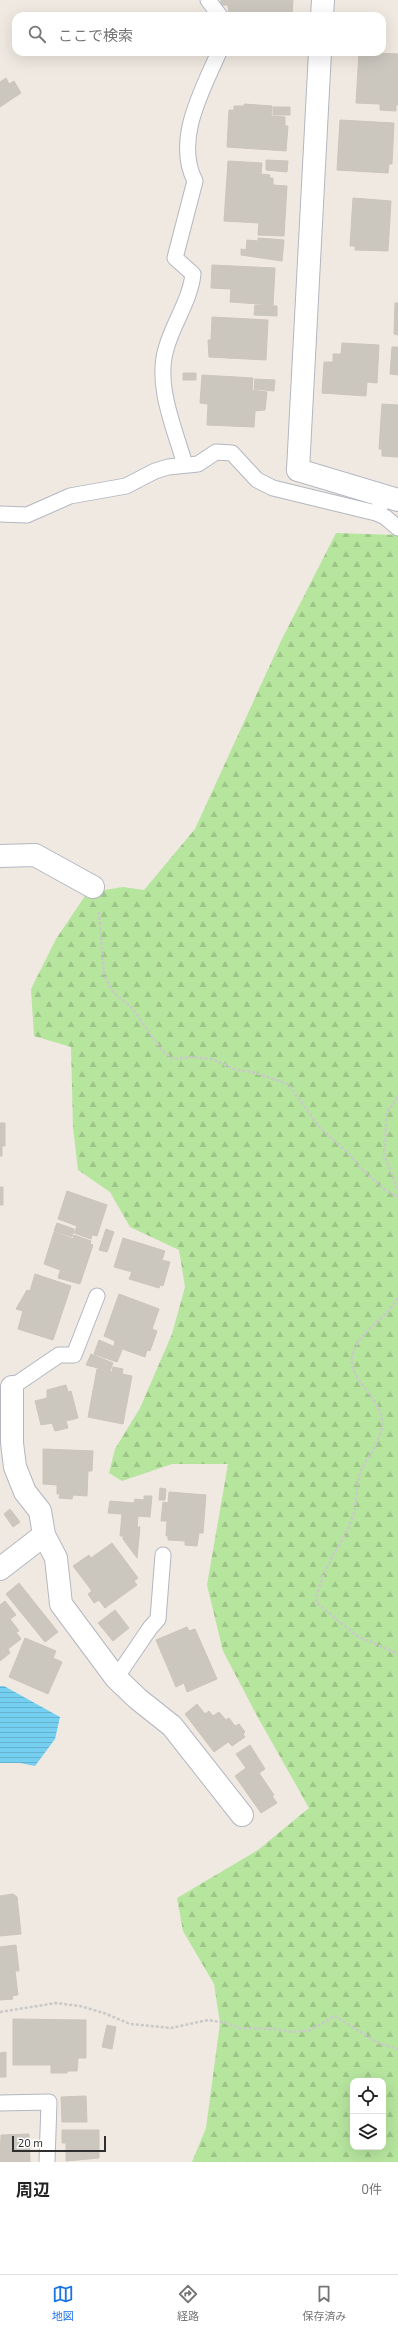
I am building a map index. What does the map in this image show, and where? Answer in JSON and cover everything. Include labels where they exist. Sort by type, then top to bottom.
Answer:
[{"type":"street","points":[[322,12],[323,0]]},
{"type":"street","points":[[320,56],[298,470],[386,503]]},
{"type":"street","points":[[0,856],[35,855],[93,887]]},
{"type":"street","points":[[12,1387],[12,1443],[15,1467],[24,1492],[40,1511],[44,1535],[56,1558],[61,1604],[116,1678],[138,1700],[172,1726],[242,1816]]},
{"type":"street","points":[[0,1569],[44,1535]]},
{"type":"lane","points":[[208,0],[217,12]]},
{"type":"lane","points":[[185,465],[164,390],[162,368],[166,348],[193,280],[193,274],[175,258],[195,181],[188,168],[187,135],[217,56]]},
{"type":"lane","points":[[0,514],[27,516],[70,496],[126,486],[168,466],[198,464],[216,452],[232,453],[257,480],[273,488],[386,503],[385,517],[398,528]]},
{"type":"lane","points":[[12,1387],[59,1355],[74,1354],[97,1296]]},
{"type":"lane","points":[[116,1678],[158,1619],[163,1555]]},
{"type":"lane","points":[[0,2103],[49,2102],[47,2162]]},
{"type":"path","points":[[93,887],[99,909],[104,974],[112,991],[132,1008],[160,1048],[173,1059],[192,1057],[212,1059],[234,1069],[256,1073],[288,1084],[320,1128],[345,1150],[364,1171],[386,1190],[398,1197]]},
{"type":"path","points":[[398,1097],[388,1112],[384,1155],[398,1189]]},
{"type":"path","points":[[398,1298],[391,1310],[356,1344],[352,1357],[352,1368],[380,1409],[383,1418],[382,1430],[355,1487],[354,1515],[318,1585],[316,1602],[357,1636],[398,1654]]},
{"type":"path","points":[[0,2012],[56,2003],[80,2006],[104,2013],[130,2024],[171,2028],[208,2020],[226,2022],[239,2028],[276,2029],[292,2032],[310,2030],[336,2016],[378,2043],[398,2049]]},
{"type":"green space","points":[[336,533],[398,535],[398,2162],[192,2162],[206,2128],[220,2023],[214,1984],[183,1931],[177,1898],[258,1850],[309,1808],[256,1714],[223,1651],[207,1585],[228,1464],[172,1464],[122,1481],[109,1473],[115,1449],[140,1408],[172,1334],[185,1287],[179,1250],[130,1227],[110,1192],[78,1170],[73,1127],[71,1047],[34,1036],[31,989],[56,939],[87,893],[123,887],[144,890],[195,829],[281,641]]},
{"type":"water","points":[[0,1686],[4,1686],[60,1717],[55,1739],[35,1766],[20,1763],[0,1763]]},
{"type":"building","points":[[221,0],[293,0],[292,12],[229,12],[228,5],[221,5]]},
{"type":"building","points":[[386,53],[398,54],[398,105],[396,105],[396,111],[380,110],[380,104],[356,103],[359,56],[386,56]]},
{"type":"building","points":[[6,78],[9,84],[14,81],[21,93],[0,107],[0,82]]},
{"type":"building","points":[[244,104],[272,106],[271,116],[285,117],[285,126],[288,126],[286,151],[227,147],[229,110],[234,110],[234,106],[244,106]]},
{"type":"building","points":[[273,107],[290,107],[290,115],[273,115]]},
{"type":"building","points":[[340,120],[394,123],[392,164],[389,164],[388,173],[337,170]]},
{"type":"building","points":[[266,160],[288,161],[287,172],[266,170]]},
{"type":"building","points":[[228,161],[262,163],[261,174],[270,175],[269,178],[273,178],[273,185],[287,186],[284,236],[258,235],[259,223],[224,221]]},
{"type":"building","points":[[353,198],[391,201],[388,251],[355,250],[355,246],[350,246]]},
{"type":"building","points":[[258,238],[284,240],[282,261],[241,255],[241,249],[246,250],[247,240],[258,241]]},
{"type":"building","points":[[212,265],[275,268],[273,305],[230,302],[231,289],[211,288]]},
{"type":"building","points":[[395,303],[398,303],[398,335],[394,334]]},
{"type":"building","points":[[255,305],[277,306],[277,316],[254,315]]},
{"type":"building","points":[[212,317],[268,320],[266,360],[209,357],[208,340],[211,340]]},
{"type":"building","points":[[342,343],[379,345],[377,383],[367,382],[366,396],[322,393],[324,362],[333,362],[333,354],[341,354]]},
{"type":"building","points":[[392,347],[398,347],[398,375],[390,374]]},
{"type":"building","points":[[183,373],[196,373],[196,380],[183,380]]},
{"type":"building","points":[[202,375],[253,378],[252,390],[267,392],[265,410],[255,411],[254,427],[207,425],[208,404],[200,403]]},
{"type":"building","points":[[255,379],[275,380],[274,391],[254,389]]},
{"type":"building","points":[[382,404],[398,405],[398,457],[382,456],[382,449],[379,449]]},
{"type":"building","points":[[0,1123],[5,1123],[5,1146],[2,1146],[2,1156],[0,1156]]},
{"type":"building","points":[[0,1187],[3,1187],[3,1205],[0,1205]]},
{"type":"building","points":[[67,1191],[107,1205],[97,1236],[92,1235],[91,1239],[74,1233],[77,1226],[58,1219]]},
{"type":"building","points":[[57,1223],[74,1229],[72,1237],[54,1231]]},
{"type":"building","points":[[106,1229],[114,1232],[107,1252],[99,1250]]},
{"type":"building","points":[[54,1232],[73,1239],[74,1235],[91,1241],[90,1244],[93,1245],[82,1278],[44,1264]]},
{"type":"building","points":[[123,1238],[165,1251],[162,1260],[170,1262],[163,1286],[160,1285],[159,1288],[129,1279],[132,1272],[114,1267]]},
{"type":"building","points":[[60,1271],[82,1278],[80,1284],[58,1278]]},
{"type":"building","points":[[35,1274],[71,1286],[53,1340],[18,1329],[23,1311],[16,1309],[27,1290],[30,1291]]},
{"type":"building","points":[[119,1294],[159,1309],[152,1329],[157,1331],[150,1351],[147,1350],[145,1357],[114,1346],[115,1341],[104,1336]]},
{"type":"building","points":[[99,1340],[122,1350],[117,1362],[94,1354]]},
{"type":"building","points":[[91,1354],[113,1363],[110,1371],[86,1365]]},
{"type":"building","points":[[113,1367],[123,1369],[122,1374],[132,1376],[123,1424],[88,1417],[97,1369],[112,1372]]},
{"type":"building","points":[[66,1385],[68,1392],[71,1391],[78,1418],[66,1421],[68,1428],[55,1431],[52,1423],[41,1425],[35,1401],[47,1398],[47,1390]]},
{"type":"building","points":[[43,1449],[93,1451],[92,1471],[88,1471],[87,1496],[73,1495],[72,1499],[59,1498],[60,1494],[57,1494],[57,1485],[43,1484]]},
{"type":"building","points":[[160,1488],[166,1489],[165,1500],[159,1500]]},
{"type":"building","points":[[169,1492],[206,1495],[203,1533],[199,1533],[197,1546],[185,1545],[185,1541],[168,1540],[168,1536],[166,1536],[167,1521],[161,1521],[163,1502],[168,1503]]},
{"type":"building","points":[[144,1496],[152,1496],[150,1517],[138,1516],[137,1527],[140,1527],[137,1558],[123,1539],[123,1536],[120,1536],[122,1514],[108,1513],[110,1501],[134,1503],[135,1499],[144,1500]]},
{"type":"building","points":[[10,1509],[20,1522],[13,1527],[4,1514]]},
{"type":"building","points":[[112,1543],[138,1578],[134,1581],[137,1585],[105,1608],[99,1600],[94,1603],[88,1594],[92,1591],[73,1566],[89,1555],[91,1558]]},
{"type":"building","points":[[19,1583],[58,1632],[45,1642],[6,1594]]},
{"type":"building","points":[[5,1601],[16,1615],[10,1619],[19,1631],[16,1632],[21,1639],[8,1649],[10,1653],[0,1661],[0,1605]]},
{"type":"building","points":[[115,1610],[129,1628],[113,1641],[98,1623]]},
{"type":"building","points":[[187,1627],[189,1631],[195,1629],[217,1679],[187,1692],[184,1683],[176,1687],[156,1640]]},
{"type":"building","points":[[25,1638],[56,1651],[53,1658],[62,1662],[48,1694],[9,1677]]},
{"type":"building","points":[[197,1704],[205,1714],[209,1711],[213,1716],[219,1712],[226,1720],[229,1718],[235,1726],[239,1724],[245,1732],[243,1734],[245,1737],[232,1746],[228,1742],[214,1752],[185,1714]]},
{"type":"building","points":[[250,1745],[265,1769],[259,1773],[274,1795],[272,1796],[277,1803],[261,1813],[235,1776],[246,1768],[236,1754]]},
{"type":"building","points":[[13,1894],[17,1897],[21,1934],[0,1936],[0,1896]]},
{"type":"building","points":[[16,1945],[19,1971],[15,1971],[18,1995],[12,1996],[13,1999],[0,2000],[0,1947]]},
{"type":"building","points":[[13,2019],[86,2020],[86,2058],[78,2058],[77,2071],[67,2071],[67,2073],[51,2073],[51,2065],[13,2065]]},
{"type":"building","points":[[107,2025],[116,2027],[112,2049],[102,2047]]},
{"type":"building","points":[[6,2052],[6,2077],[0,2077],[0,2053]]},
{"type":"building","points":[[86,2096],[87,2122],[62,2122],[61,2097]]},
{"type":"building","points":[[62,2130],[99,2130],[99,2158],[66,2161],[66,2143],[62,2143]]},
{"type":"building","points":[[29,2134],[30,2162],[0,2162],[1,2135]]}]
